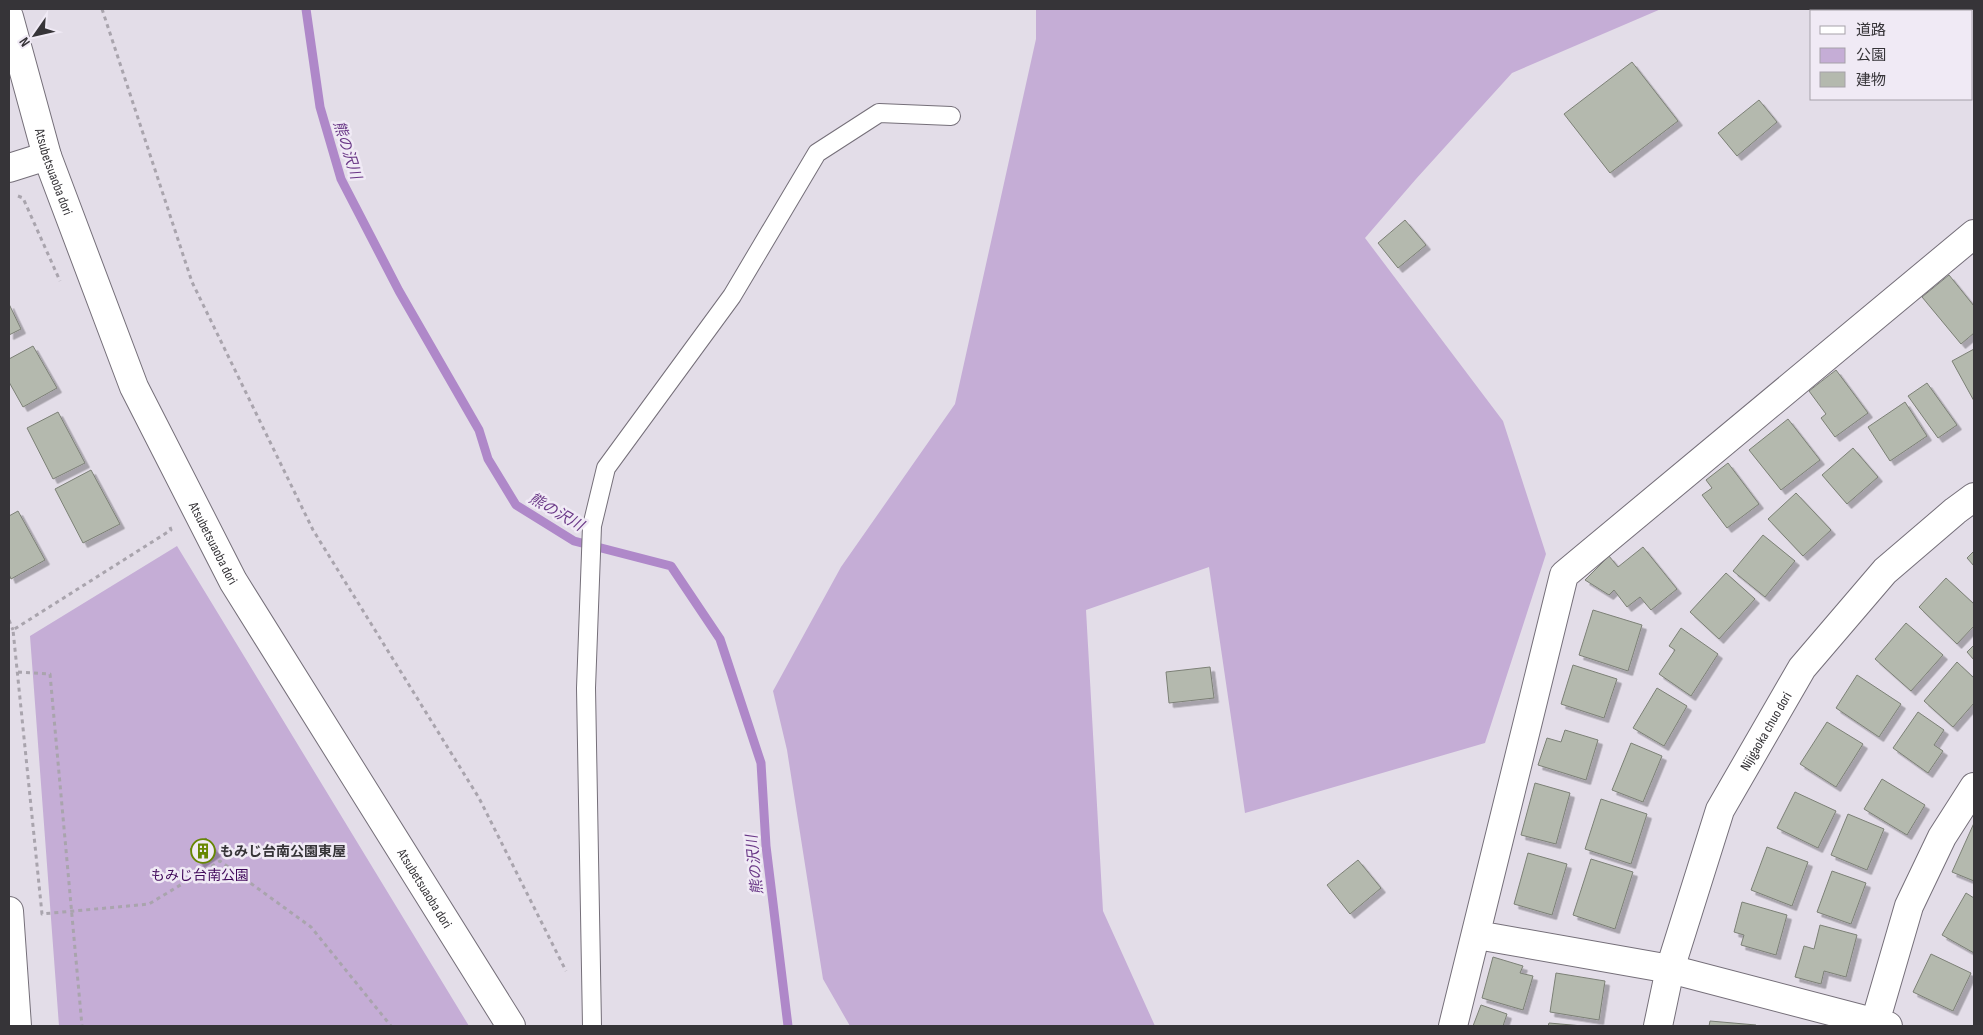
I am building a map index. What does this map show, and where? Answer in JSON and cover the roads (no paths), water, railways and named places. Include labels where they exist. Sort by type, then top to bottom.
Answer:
[{"type":"street","name":"Atsubetsuaoba dori","points":[[9,17],[47,156],[134,387],[233,581],[511,1026]]},
{"type":"street","points":[[9,168],[47,156]]},
{"type":"street","points":[[1453,1026],[1477,935],[1564,575],[1974,234]]},
{"type":"street","name":"Nijigaoka chuo dori","points":[[1658,1026],[1670,968],[1720,810],[1802,668],[1885,571],[1955,510],[1974,497]]},
{"type":"street","points":[[1477,935],[1670,968],[1879,1025],[1909,906],[1942,837],[1974,787]]},
{"type":"street","points":[[9,911],[17,1026]]},
{"type":"lane","points":[[592,1026],[586,688],[592,526],[606,468],[732,296],[817,153],[879,113],[951,116]]},
{"type":"waterway","name":"熊の沢川","points":[[306,9],[320,107],[341,179],[399,291],[479,430],[488,459],[516,505],[574,541],[671,566],[720,639],[761,763],[766,846],[788,1026]]},
{"type":"place","name":"もみじ台南公園東屋","points":[[203,851]]},
{"type":"park label","name":"もみじ台南公園","points":[[200,875]]}]
